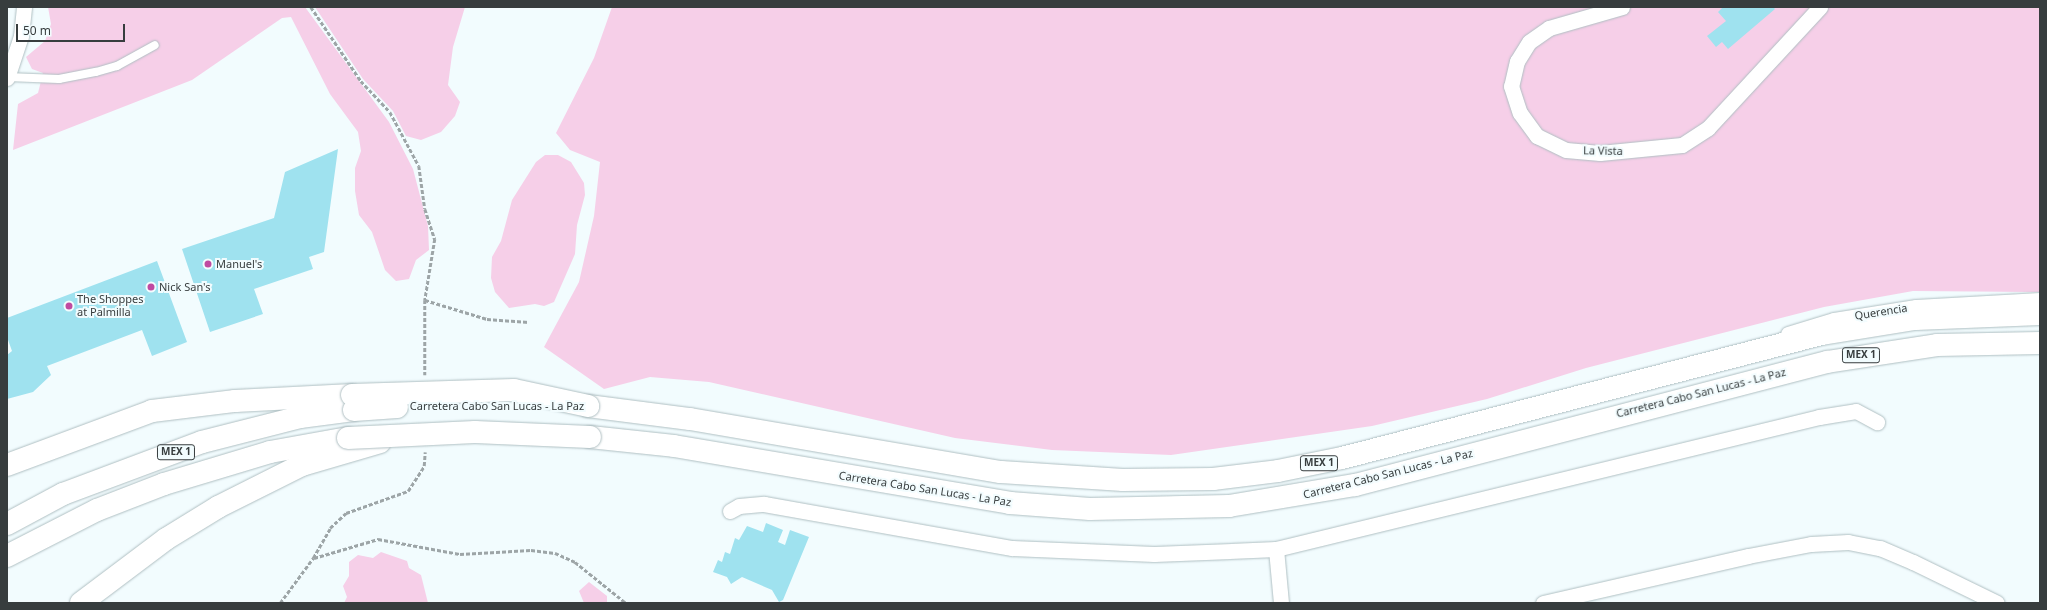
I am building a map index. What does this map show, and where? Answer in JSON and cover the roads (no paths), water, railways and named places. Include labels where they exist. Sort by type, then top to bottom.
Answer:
[{"type":"highway","name":"Carretera Cabo San Lucas - La Paz","points":[[7,524],[63,494],[202,442],[353,402],[588,406],[690,419],[1001,472],[1123,480],[1213,479],[1278,471],[1342,458],[1728,356],[1881,324],[1954,316],[2040,314]]},
{"type":"highway","points":[[1741,383],[1868,346],[1954,336],[2040,334]]},
{"type":"highway","name":"Carretera Cabo San Lucas - La Paz","points":[[7,556],[97,510],[178,480],[270,452],[349,444],[422,432],[590,437],[674,446],[1010,503],[1090,509],[1186,509],[1270,502],[1348,486],[1741,383],[1900,349],[2040,342]]},
{"type":"highway","points":[[7,465],[152,411],[220,402],[353,402]]},
{"type":"highway","points":[[80,603],[166,539],[218,507],[302,465],[349,444]]},
{"type":"street","points":[[7,78],[21,36],[24,7]]},
{"type":"street","name":"La Vista","points":[[1622,7],[1549,28],[1530,42],[1517,61],[1510,86],[1520,113],[1537,136],[1566,150],[1600,153],[1682,144],[1708,128],[1820,7]]},
{"type":"street","name":"Querencia","points":[[1728,356],[1810,326],[1863,314],[1941,304],[2040,300]]},
{"type":"street","points":[[730,511],[739,506],[764,504],[1012,548],[1154,554],[1276,550],[1819,416],[1856,411],[1877,422]]},
{"type":"street","points":[[1543,603],[1755,554],[1811,544],[1848,542],[1880,548],[1913,562],[1997,603]]},
{"type":"street","points":[[1276,550],[1281,603]]},
{"type":"lane","points":[[7,78],[59,79],[96,72],[117,66],[155,45]]},
{"type":"place","name":"Manuel's","points":[[208,264]]},
{"type":"place","name":"Nick San's","points":[[151,287]]},
{"type":"place","name":"The Shoppes at Palmilla","points":[[69,306]]}]
